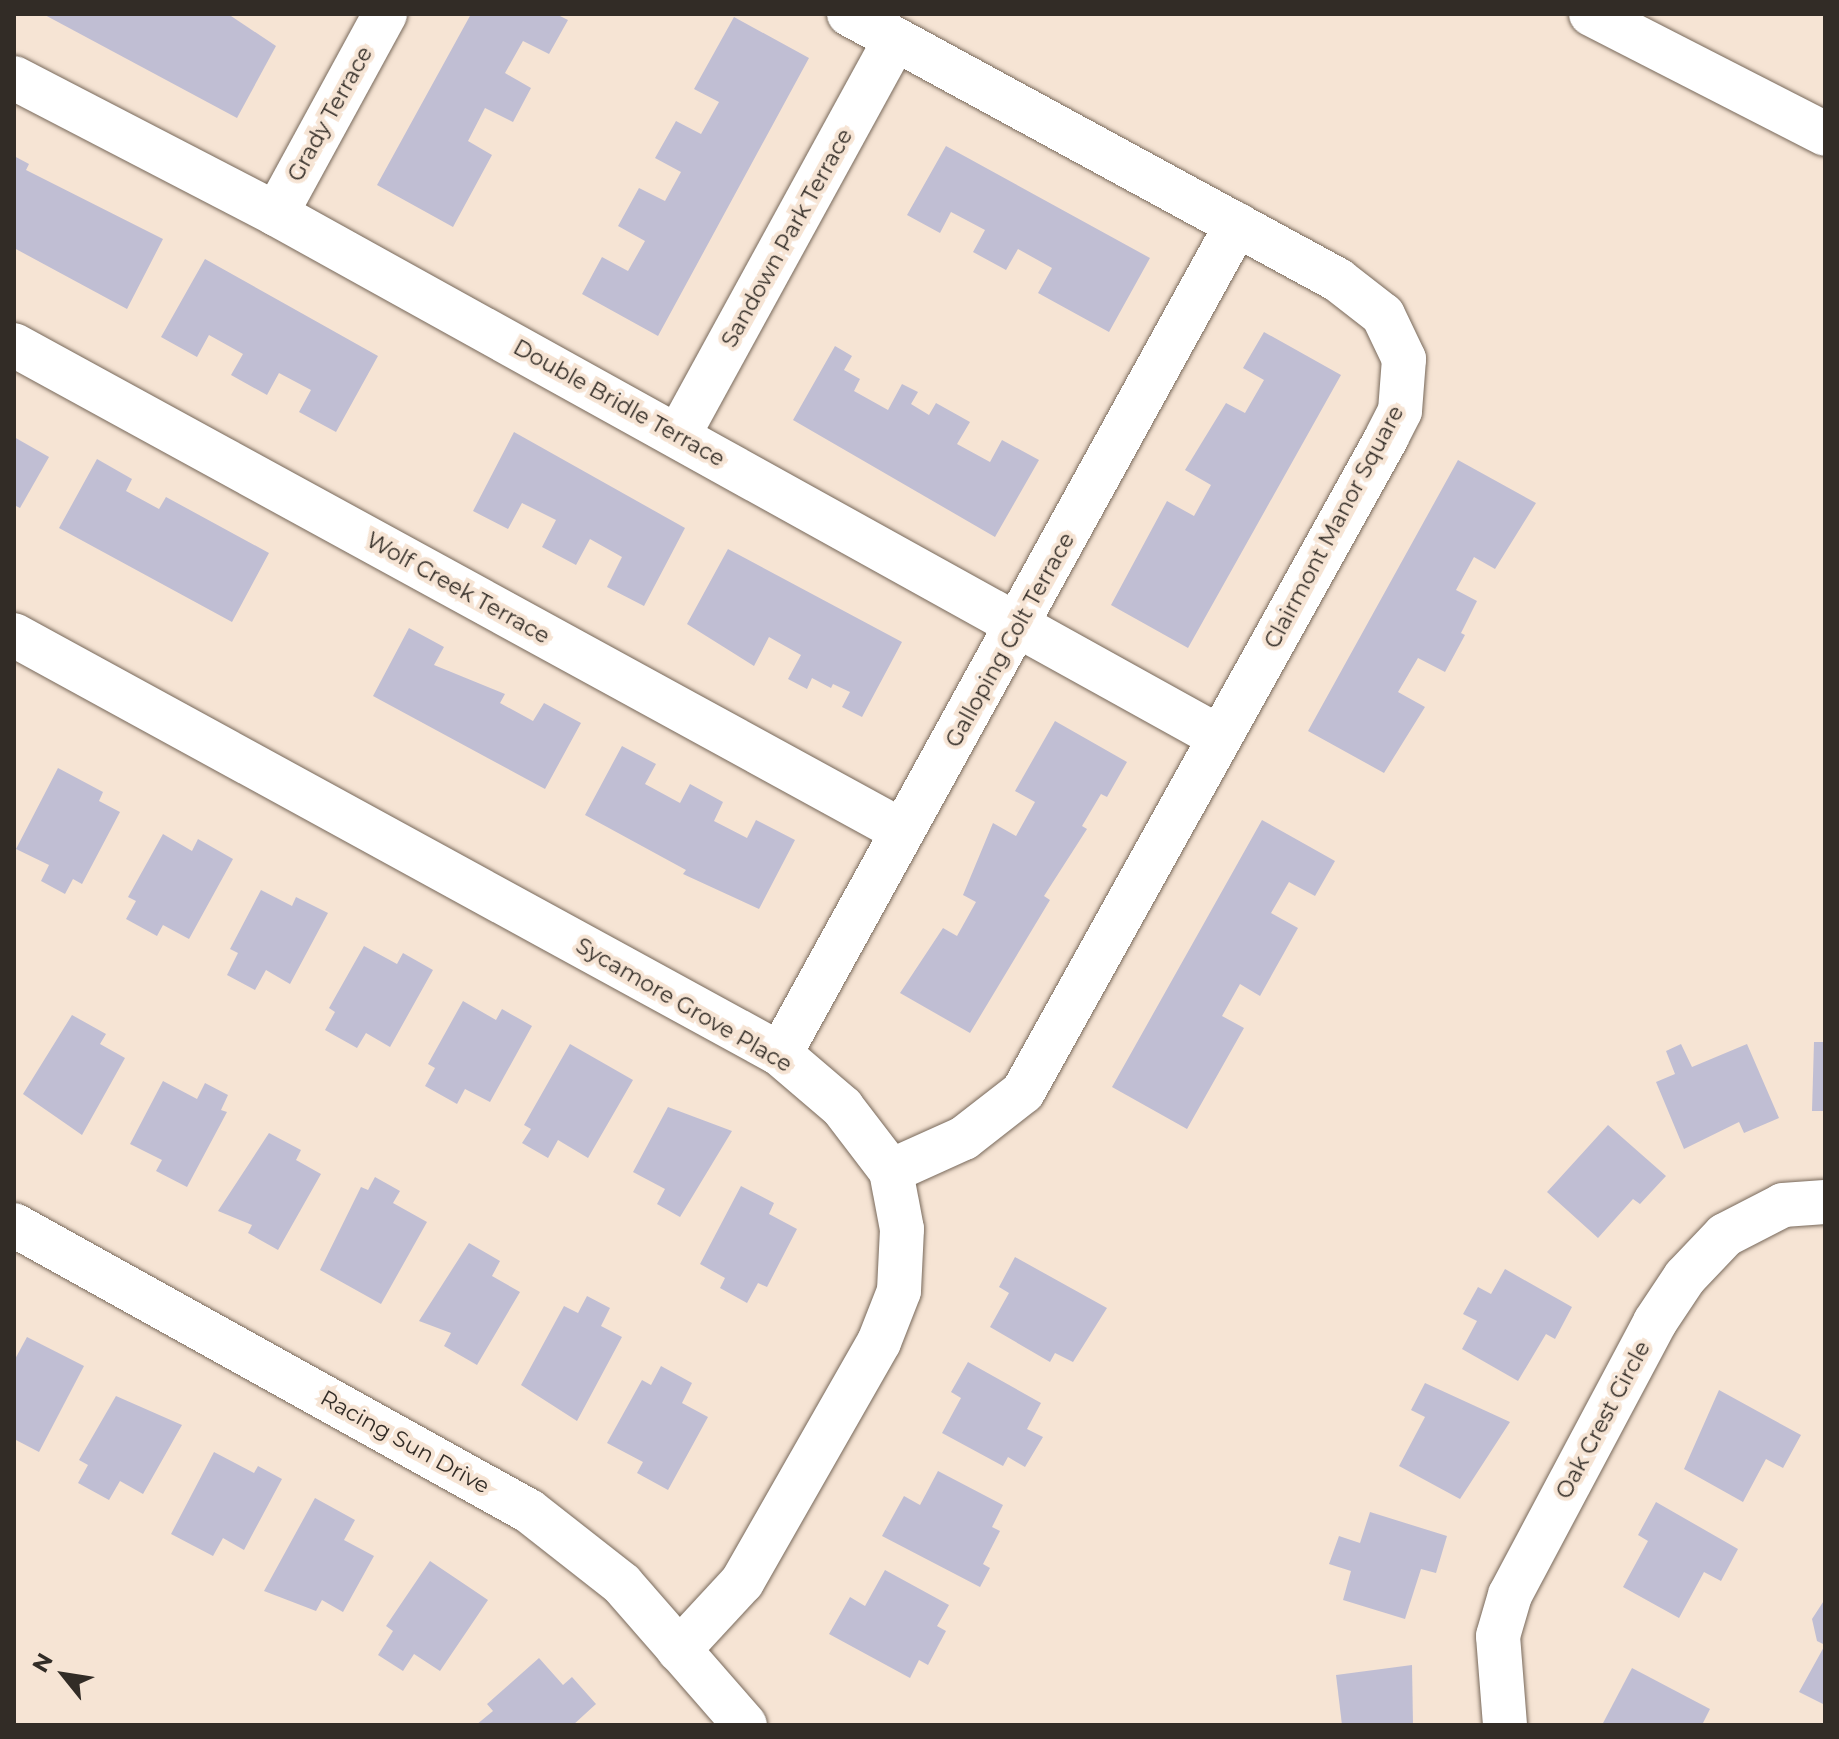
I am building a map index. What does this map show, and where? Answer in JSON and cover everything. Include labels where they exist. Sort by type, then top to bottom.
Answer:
[{"type":"street","name":"Grady Terrace","points":[[276,214],[385,14]]},
{"type":"street","name":"Clairmont Manor Square","points":[[849,14],[1237,224],[1372,305],[1397,337],[1405,385],[1387,437],[1023,1092],[964,1138],[891,1171]]},
{"type":"street","points":[[1591,14],[1825,134]]},
{"type":"street","name":"Sandown Park Terrace","points":[[678,436],[895,39]]},
{"type":"street","name":"Double Bridle Terrace","points":[[14,78],[276,214],[1219,737]]},
{"type":"street","name":"Galloping Colt Terrace","points":[[780,1054],[1020,624],[1237,224]]},
{"type":"street","name":"Wolf Creek Terrace","points":[[14,345],[902,831]]},
{"type":"street","name":"Sycamore Grove Place","points":[[14,635],[780,1054],[842,1107],[891,1171],[902,1229],[899,1291],[879,1342],[742,1582],[679,1650]]},
{"type":"street","name":"Oak Crest Circle","points":[[1505,1725],[1498,1636],[1510,1595],[1655,1322],[1685,1277],[1725,1235],[1783,1205],[1825,1202]]},
{"type":"street","name":"Racing Sun Drive","points":[[14,1225],[529,1511],[622,1584],[745,1725]]},
{"type":"building","points":[[43,14],[228,14],[276,46],[237,118]]},
{"type":"building","points":[[471,14],[556,14],[568,20],[549,54],[523,41],[505,73],[531,88],[513,122],[485,108],[468,141],[492,155],[453,227],[377,185]]},
{"type":"building","points":[[734,17],[809,58],[658,336],[582,294],[602,257],[628,271],[645,241],[618,226],[639,188],[665,201],[681,172],[655,158],[676,121],[701,134],[719,102],[694,89]]},
{"type":"building","points":[[946,146],[1150,258],[1109,332],[1038,293],[1052,268],[1018,249],[1006,270],[973,252],[985,230],[951,212],[940,233],[907,215]]},
{"type":"building","points":[[14,156],[29,164],[26,170],[163,239],[127,309],[14,248]]},
{"type":"building","points":[[205,259],[378,356],[336,432],[299,412],[311,390],[279,373],[267,395],[231,375],[243,354],[209,335],[197,357],[161,337]]},
{"type":"building","points":[[1264,332],[1341,375],[1188,648],[1111,605],[1167,501],[1194,516],[1211,485],[1185,470],[1226,403],[1245,413],[1264,380],[1243,368]]},
{"type":"building","points":[[835,346],[852,356],[844,370],[860,379],[854,391],[888,410],[902,384],[918,392],[911,404],[929,415],[936,403],[970,422],[957,444],[990,462],[1002,440],[1039,460],[995,537],[793,420]]},
{"type":"building","points":[[514,432],[685,528],[644,606],[607,587],[622,557],[590,539],[576,565],[542,547],[556,520],[522,503],[508,529],[473,511]]},
{"type":"building","points":[[14,437],[49,457],[20,508],[14,505]]},
{"type":"building","points":[[97,459],[132,479],[126,491],[159,509],[166,497],[269,553],[232,622],[59,528]]},
{"type":"building","points":[[1458,460],[1536,503],[1495,569],[1474,557],[1456,590],[1477,601],[1461,633],[1465,635],[1445,672],[1418,658],[1398,692],[1425,707],[1384,773],[1308,731]]},
{"type":"building","points":[[728,549],[902,642],[862,717],[842,707],[850,692],[833,684],[831,688],[812,678],[807,689],[788,679],[801,655],[769,637],[754,666],[687,624]]},
{"type":"building","points":[[409,628],[444,647],[434,665],[505,694],[500,703],[533,721],[544,703],[581,723],[545,789],[373,696]]},
{"type":"building","points":[[1055,721],[1127,762],[1107,797],[1101,794],[1082,826],[1087,829],[1044,896],[1050,900],[970,1033],[900,993],[943,928],[957,936],[976,902],[963,895],[993,823],[1016,836],[1035,802],[1015,791]]},
{"type":"building","points":[[622,746],[656,764],[645,784],[680,803],[690,784],[723,802],[714,821],[747,838],[756,820],[795,840],[759,909],[683,874],[686,870],[585,815]]},
{"type":"building","points":[[58,768],[103,792],[99,801],[120,812],[82,884],[73,879],[65,894],[41,881],[49,865],[16,849]]},
{"type":"building","points":[[1262,820],[1335,861],[1315,896],[1289,882],[1271,913],[1298,928],[1260,996],[1240,984],[1222,1016],[1244,1028],[1187,1129],[1112,1087]]},
{"type":"building","points":[[163,834],[192,851],[198,839],[233,859],[189,939],[163,925],[157,936],[126,919],[136,901],[128,897]]},
{"type":"building","points":[[261,890],[292,906],[296,897],[328,913],[290,984],[266,970],[255,990],[227,975],[238,953],[230,949]]},
{"type":"building","points":[[364,946],[397,964],[403,953],[433,970],[390,1047],[366,1033],[357,1048],[325,1030],[335,1012],[329,1008]]},
{"type":"building","points":[[463,1001],[496,1020],[502,1009],[532,1026],[490,1102],[465,1089],[457,1104],[425,1086],[435,1068],[428,1064]]},
{"type":"building","points":[[72,1015],[106,1034],[100,1044],[125,1058],[82,1135],[23,1094]]},
{"type":"building","points":[[1814,1042],[1825,1042],[1825,1111],[1812,1111]]},
{"type":"building","points":[[570,1044],[633,1080],[588,1158],[558,1140],[548,1158],[522,1143],[531,1129],[524,1125]]},
{"type":"building","points":[[1681,1044],[1692,1067],[1747,1044],[1779,1118],[1744,1133],[1739,1122],[1684,1149],[1656,1082],[1675,1074],[1666,1051]]},
{"type":"building","points":[[163,1081],[197,1099],[205,1083],[228,1095],[221,1110],[227,1112],[187,1187],[156,1171],[162,1160],[130,1144]]},
{"type":"building","points":[[668,1107],[732,1131],[680,1217],[657,1204],[665,1189],[633,1172]]},
{"type":"building","points":[[1608,1125],[1666,1176],[1640,1204],[1633,1199],[1598,1238],[1547,1192]]},
{"type":"building","points":[[269,1133],[301,1150],[296,1160],[321,1174],[278,1250],[248,1233],[252,1225],[218,1211]]},
{"type":"building","points":[[375,1177],[400,1191],[393,1203],[427,1222],[381,1304],[320,1270],[361,1187],[368,1190]]},
{"type":"building","points":[[741,1186],[774,1203],[769,1214],[797,1229],[767,1287],[758,1283],[747,1303],[720,1288],[725,1278],[700,1264]]},
{"type":"building","points":[[469,1243],[500,1261],[492,1276],[520,1292],[477,1365],[444,1346],[451,1333],[419,1321]]},
{"type":"building","points":[[1015,1257],[1107,1308],[1073,1362],[1055,1353],[1050,1362],[990,1327],[1009,1293],[999,1287]]},
{"type":"building","points":[[1505,1269],[1572,1307],[1555,1339],[1546,1334],[1518,1381],[1462,1349],[1477,1321],[1463,1314],[1478,1287],[1491,1294]]},
{"type":"building","points":[[587,1296],[610,1308],[601,1326],[622,1337],[577,1421],[521,1385],[564,1306],[578,1313]]},
{"type":"building","points":[[27,1337],[84,1366],[39,1452],[14,1439],[14,1361]]},
{"type":"building","points":[[968,1362],[1041,1403],[1027,1429],[1043,1437],[1025,1467],[1008,1457],[1003,1466],[942,1433],[961,1398],[951,1392]]},
{"type":"building","points":[[661,1366],[692,1383],[682,1403],[708,1417],[668,1490],[637,1473],[643,1462],[607,1443],[642,1380],[651,1385]]},
{"type":"building","points":[[1425,1383],[1510,1422],[1460,1499],[1399,1466],[1425,1417],[1411,1410]]},
{"type":"building","points":[[1719,1390],[1801,1435],[1783,1468],[1766,1459],[1743,1502],[1684,1469]]},
{"type":"building","points":[[116,1396],[182,1425],[143,1494],[120,1481],[109,1500],[78,1483],[88,1465],[79,1460]]},
{"type":"building","points":[[214,1452],[254,1473],[258,1466],[282,1479],[244,1550],[223,1538],[213,1556],[171,1534]]},
{"type":"building","points":[[938,1471],[1003,1505],[992,1527],[1000,1531],[983,1564],[990,1568],[980,1587],[882,1536],[904,1496],[920,1505]]},
{"type":"building","points":[[315,1498],[355,1520],[344,1540],[374,1556],[343,1612],[322,1600],[316,1611],[264,1591]]},
{"type":"building","points":[[1656,1502],[1738,1549],[1721,1581],[1704,1572],[1679,1618],[1623,1587],[1648,1541],[1638,1535]]},
{"type":"building","points":[[1370,1512],[1447,1536],[1436,1573],[1421,1569],[1405,1619],[1343,1600],[1351,1571],[1329,1564],[1339,1536],[1360,1543]]},
{"type":"building","points":[[430,1561],[488,1600],[440,1671],[414,1654],[403,1671],[378,1655],[393,1631],[386,1626]]},
{"type":"building","points":[[885,1570],[949,1605],[937,1626],[946,1631],[928,1665],[919,1660],[910,1678],[829,1634],[850,1597],[865,1606]]},
{"type":"building","points":[[1825,1599],[1825,1645],[1817,1641],[1812,1619]]},
{"type":"building","points":[[1825,1645],[1825,1705],[1799,1692]]},
{"type":"building","points":[[539,1658],[563,1685],[572,1677],[596,1704],[573,1725],[476,1725],[493,1711],[487,1704]]},
{"type":"building","points":[[1412,1665],[1413,1725],[1342,1725],[1336,1675]]},
{"type":"building","points":[[1632,1668],[1710,1709],[1702,1725],[1602,1725]]}]
